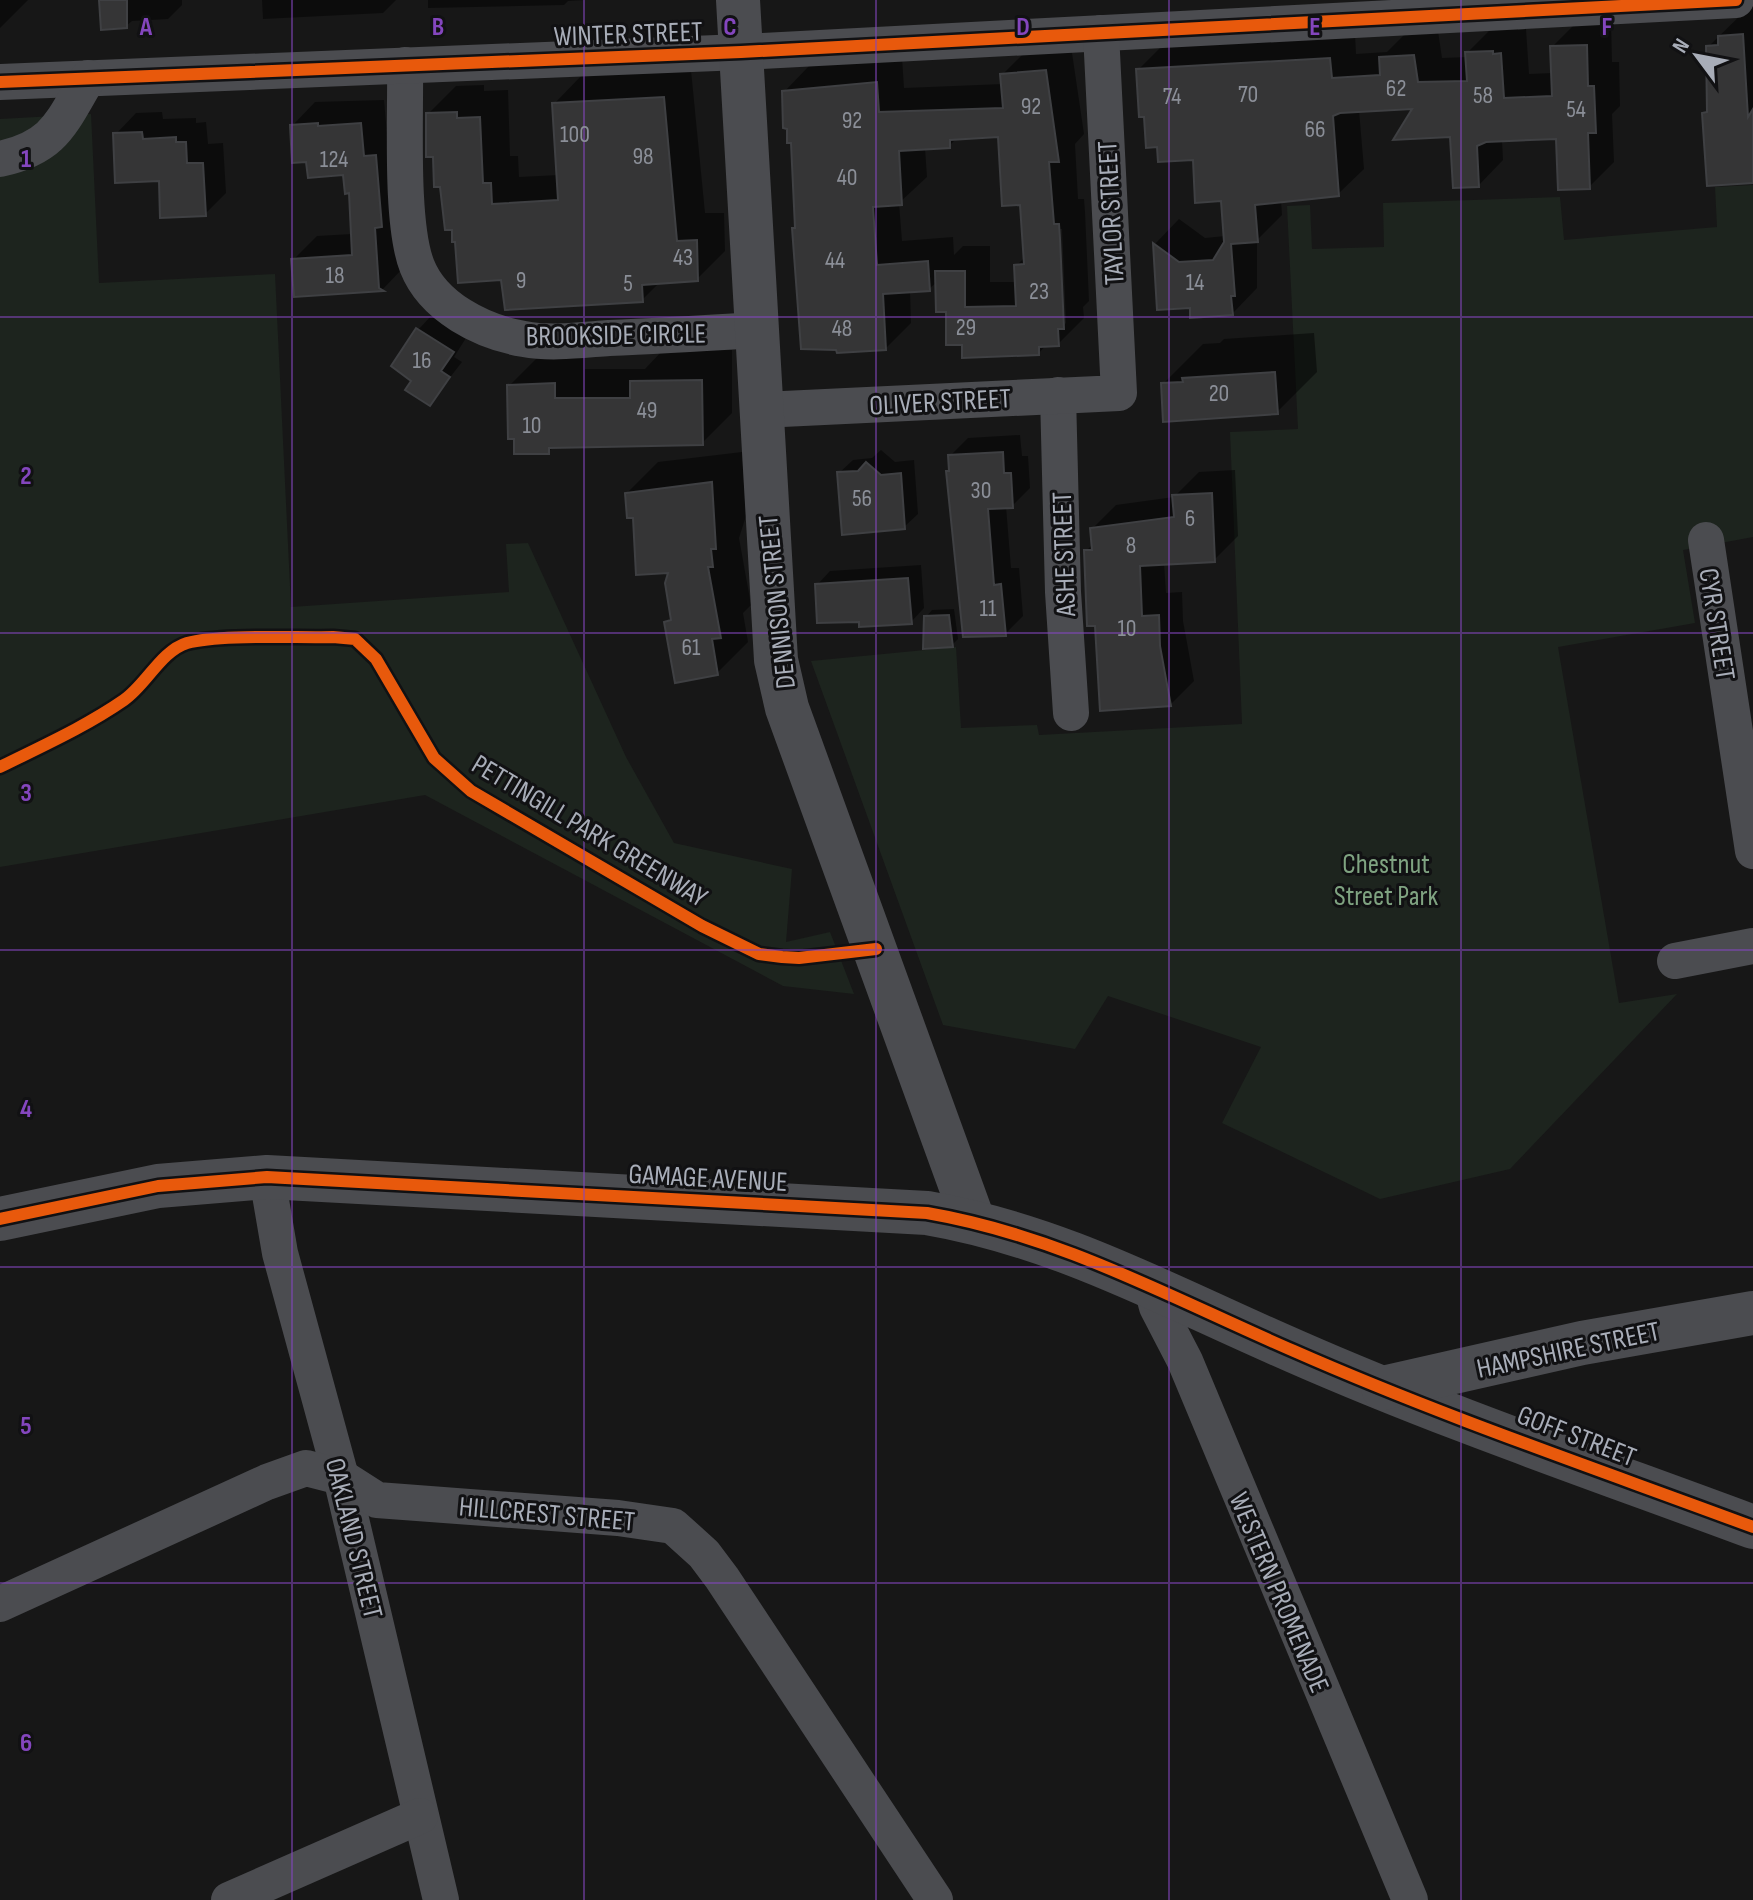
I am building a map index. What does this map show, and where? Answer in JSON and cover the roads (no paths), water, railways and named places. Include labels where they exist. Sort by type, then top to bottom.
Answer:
[{"type":"street","name":"DENNISON STREET","points":[[738,0],[776,660],[787,708],[973,1220]]},
{"type":"street","name":"WINTER STREET","points":[[0,82],[741,52],[1101,33],[1476,7],[1736,0]]},
{"type":"street","name":"TAYLOR STREET","points":[[1101,33],[1119,393]]},
{"type":"street","name":"BROOKSIDE CIRCLE","points":[[405,65],[409,229],[416,265],[427,285],[447,306],[490,330],[524,339],[756,330]]},
{"type":"street","points":[[0,159],[41,146],[63,124],[88,78]]},
{"type":"street","name":"OLIVER STREET","points":[[760,410],[1119,393]]},
{"type":"street","name":"ASHE STREET","points":[[1058,395],[1063,592],[1071,713]]},
{"type":"street","name":"CYR STREET","points":[[1706,540],[1753,851]]},
{"type":"street","points":[[1675,961],[1753,946]]},
{"type":"street","name":"GAMAGE AVENUE","points":[[0,1219],[158,1186],[267,1177],[927,1213],[973,1220],[1023,1234],[1151,1285],[1383,1388]]},
{"type":"street","name":"OAKLAND STREET","points":[[267,1177],[280,1253],[341,1477],[441,1900]]},
{"type":"street","name":"WESTERN PROMENADE","points":[[1151,1285],[1157,1307],[1185,1361],[1410,1900]]},
{"type":"street","name":"HAMPSHIRE STREET","points":[[1383,1388],[1582,1343],[1753,1313]]},
{"type":"street","name":"GOFF STREET","points":[[1383,1388],[1752,1525]]},
{"type":"street","name":"HILLCREST STREET","points":[[0,1604],[267,1482],[306,1468],[341,1477],[377,1500],[618,1518],[673,1526],[684,1534],[722,1578],[935,1900]]},
{"type":"street","points":[[229,1900],[420,1816]]},
{"type":"park label","name":"Chestnut Street Park","points":[[1386,879]]}]
